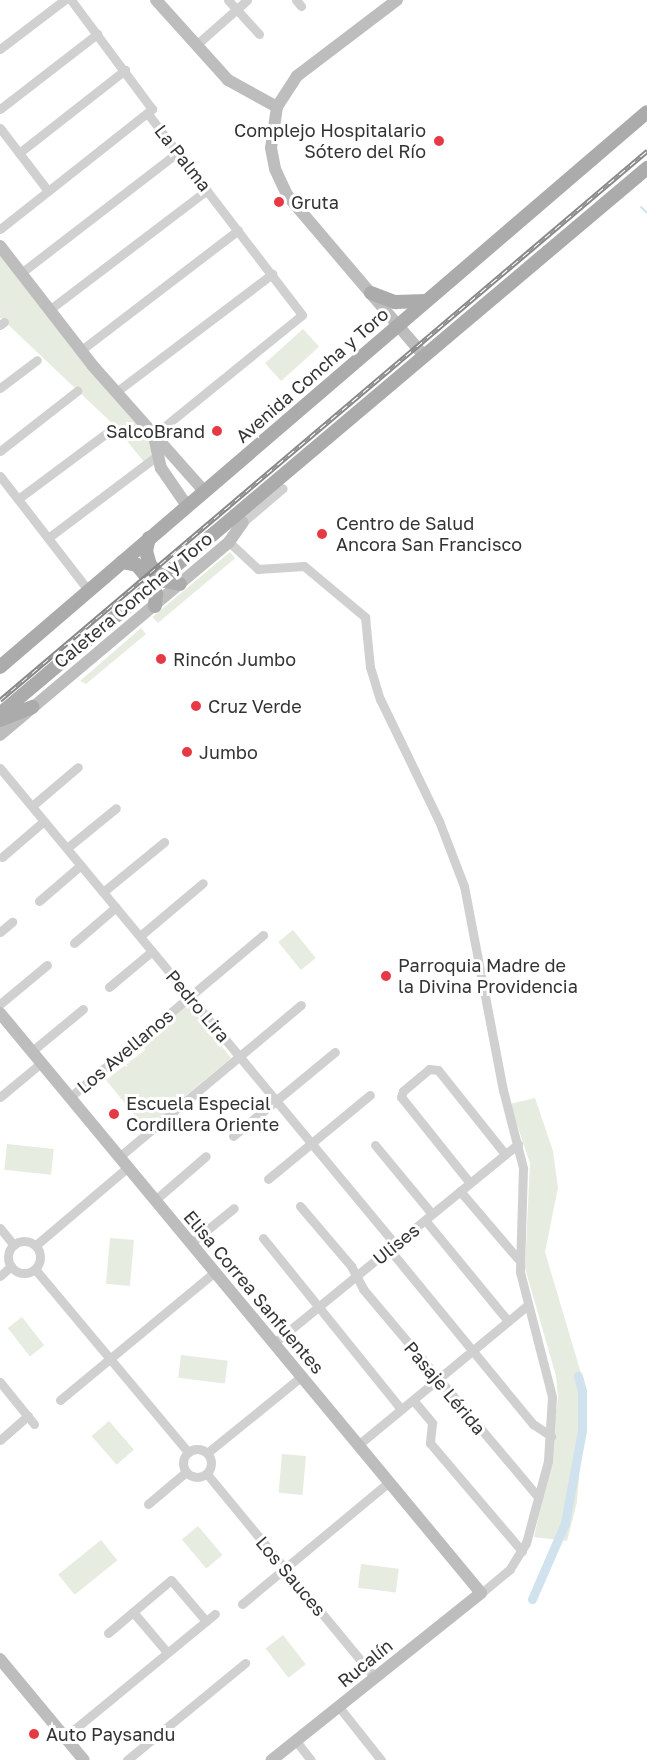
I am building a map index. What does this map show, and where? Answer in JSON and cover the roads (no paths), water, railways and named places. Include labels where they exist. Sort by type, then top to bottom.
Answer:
[{"type":"main road","name":"Avenida Concha y Toro","points":[[0,667],[647,112]]},
{"type":"main road","points":[[0,714],[157,582],[258,501],[299,462],[647,168]]},
{"type":"main road","points":[[371,293],[395,302],[426,301]]},
{"type":"main road","points":[[284,488],[299,462]]},
{"type":"main road","points":[[243,522],[258,501]]},
{"type":"main road","points":[[149,538],[147,560],[157,582],[154,606]]},
{"type":"main road","points":[[122,562],[137,565],[157,582],[180,585]]},
{"type":"main road","points":[[0,720],[33,707]]},
{"type":"street","points":[[0,49],[63,0]]},
{"type":"street","name":"La Palma","points":[[71,0],[151,104],[148,114],[176,154],[238,230],[302,317],[154,435]]},
{"type":"street","points":[[156,0],[228,80],[277,107]]},
{"type":"street","points":[[228,0],[259,34]]},
{"type":"street","points":[[196,45],[247,0]]},
{"type":"street","points":[[397,0],[304,69],[277,107],[271,148],[282,187],[424,356]]},
{"type":"street","points":[[0,109],[97,34]]},
{"type":"street","points":[[19,153],[125,70]]},
{"type":"street","points":[[0,229],[148,114]]},
{"type":"street","points":[[0,128],[48,191]]},
{"type":"street","points":[[21,273],[176,154]]},
{"type":"street","points":[[618,193],[647,177]]},
{"type":"street","points":[[49,310],[207,190]]},
{"type":"street","points":[[80,351],[238,230]]},
{"type":"street","points":[[0,246],[80,351],[204,491]]},
{"type":"street","points":[[116,392],[272,274]]},
{"type":"street","points":[[0,388],[37,360]]},
{"type":"street","points":[[0,451],[77,390]]},
{"type":"street","points":[[18,499],[112,429]]},
{"type":"street","points":[[154,435],[163,472],[187,506]]},
{"type":"street","points":[[48,538],[158,456]]},
{"type":"street","points":[[0,476],[88,590]]},
{"type":"street","points":[[258,501],[284,488]]},
{"type":"street","name":"Caletera Concha y Toro","points":[[0,735],[180,585],[229,542],[243,522]]},
{"type":"street","points":[[229,542],[258,569],[304,567],[367,621],[370,667],[380,699],[435,810],[464,886],[503,1090],[518,1144],[524,1180],[518,1259],[528,1305],[550,1381],[551,1436],[538,1497],[522,1551],[510,1569],[481,1593]]},
{"type":"street","points":[[32,806],[78,767]]},
{"type":"street","name":"Pedro Lira","points":[[0,768],[312,1143],[472,1351],[533,1424],[551,1436]]},
{"type":"street","points":[[0,786],[9,778]]},
{"type":"street","points":[[67,848],[116,808]]},
{"type":"street","points":[[2,857],[44,821]]},
{"type":"street","points":[[103,892],[164,842]]},
{"type":"street","points":[[39,901],[81,865]]},
{"type":"street","points":[[140,936],[203,883]]},
{"type":"street","points":[[74,943],[116,908]]},
{"type":"street","points":[[0,932],[12,922]]},
{"type":"street","name":"Los Avellanos","points":[[70,1097],[263,935]]},
{"type":"street","points":[[109,987],[152,951]]},
{"type":"street","points":[[0,1004],[47,965]]},
{"type":"street","points":[[119,1157],[301,1005]]},
{"type":"street","points":[[32,1051],[83,1009]]},
{"type":"street","name":"Elisa Correa Sanfuentes","points":[[0,1013],[481,1593]]},
{"type":"street","points":[[233,1136],[335,1052]]},
{"type":"street","points":[[0,1097],[41,1063]]},
{"type":"street","points":[[470,1183],[401,1095],[429,1069],[436,1069],[505,1154]]},
{"type":"street","points":[[268,1179],[370,1095]]},
{"type":"street","name":"Ulises","points":[[274,1343],[518,1144]]},
{"type":"street","points":[[375,1145],[508,1322]]},
{"type":"street","points":[[155,1200],[206,1156]]},
{"type":"street","points":[[36,1245],[128,1167]]},
{"type":"street","points":[[460,1191],[518,1259]]},
{"type":"street","name":"Pasaje Lérida","points":[[300,1206],[438,1379],[538,1497]]},
{"type":"street","points":[[191,1243],[234,1208]]},
{"type":"street","points":[[0,1228],[14,1245]]},
{"type":"street","points":[[262,1238],[401,1409]]},
{"type":"street","points":[[26,1241],[36,1245],[40,1261],[35,1269],[20,1272],[11,1266],[8,1256],[14,1245],[26,1241]]},
{"type":"street","points":[[0,1276],[11,1266]]},
{"type":"street","points":[[35,1269],[188,1452]]},
{"type":"street","points":[[60,1400],[215,1272]]},
{"type":"street","points":[[358,1445],[528,1305]]},
{"type":"street","points":[[207,1453],[301,1377]]},
{"type":"street","points":[[0,1382],[31,1420],[0,1440]]},
{"type":"street","points":[[413,1400],[432,1423],[430,1443],[522,1551]]},
{"type":"street","points":[[196,1449],[207,1453],[212,1463],[207,1474],[197,1478],[186,1472],[183,1463],[188,1452],[196,1449]]},
{"type":"street","points":[[148,1504],[186,1472]]},
{"type":"street","name":"Los Sauces","points":[[207,1474],[375,1678]]},
{"type":"street","points":[[242,1604],[388,1482]]},
{"type":"street","points":[[108,1633],[171,1580],[206,1621]]},
{"type":"street","name":"Rucalín","points":[[272,1760],[481,1593]]},
{"type":"street","points":[[133,1612],[166,1652]]},
{"type":"street","points":[[65,1737],[215,1614]]},
{"type":"street","points":[[1,1661],[81,1759]]},
{"type":"street","points":[[127,1760],[245,1663]]},
{"type":"street","points":[[339,1707],[381,1760]]},
{"type":"street","points":[[296,1741],[311,1760]]},
{"type":"waterway","points":[[641,207],[647,213]]},
{"type":"waterway","points":[[532,1599],[565,1523],[582,1430],[582,1391],[578,1376]]},
{"type":"railway","points":[[0,700],[647,151]]},
{"type":"place","name":"Complejo Hospitalario Sótero del Río","points":[[439,141]]},
{"type":"place","name":"Gruta","points":[[279,202]]},
{"type":"place","name":"SalcoBrand","points":[[217,431]]},
{"type":"place","name":"Centro de Salud Ancora San Francisco","points":[[322,534]]},
{"type":"place","name":"Rincón Jumbo","points":[[161,659]]},
{"type":"place","name":"Cruz Verde","points":[[196,706]]},
{"type":"place","name":"Jumbo","points":[[187,752]]},
{"type":"place","name":"Parroquia Madre de la Divina Providencia","points":[[386,976]]},
{"type":"place","name":"Escuela Especial Cordillera Oriente","points":[[114,1114]]},
{"type":"place","name":"Auto Paysandu","points":[[34,1734]]}]
